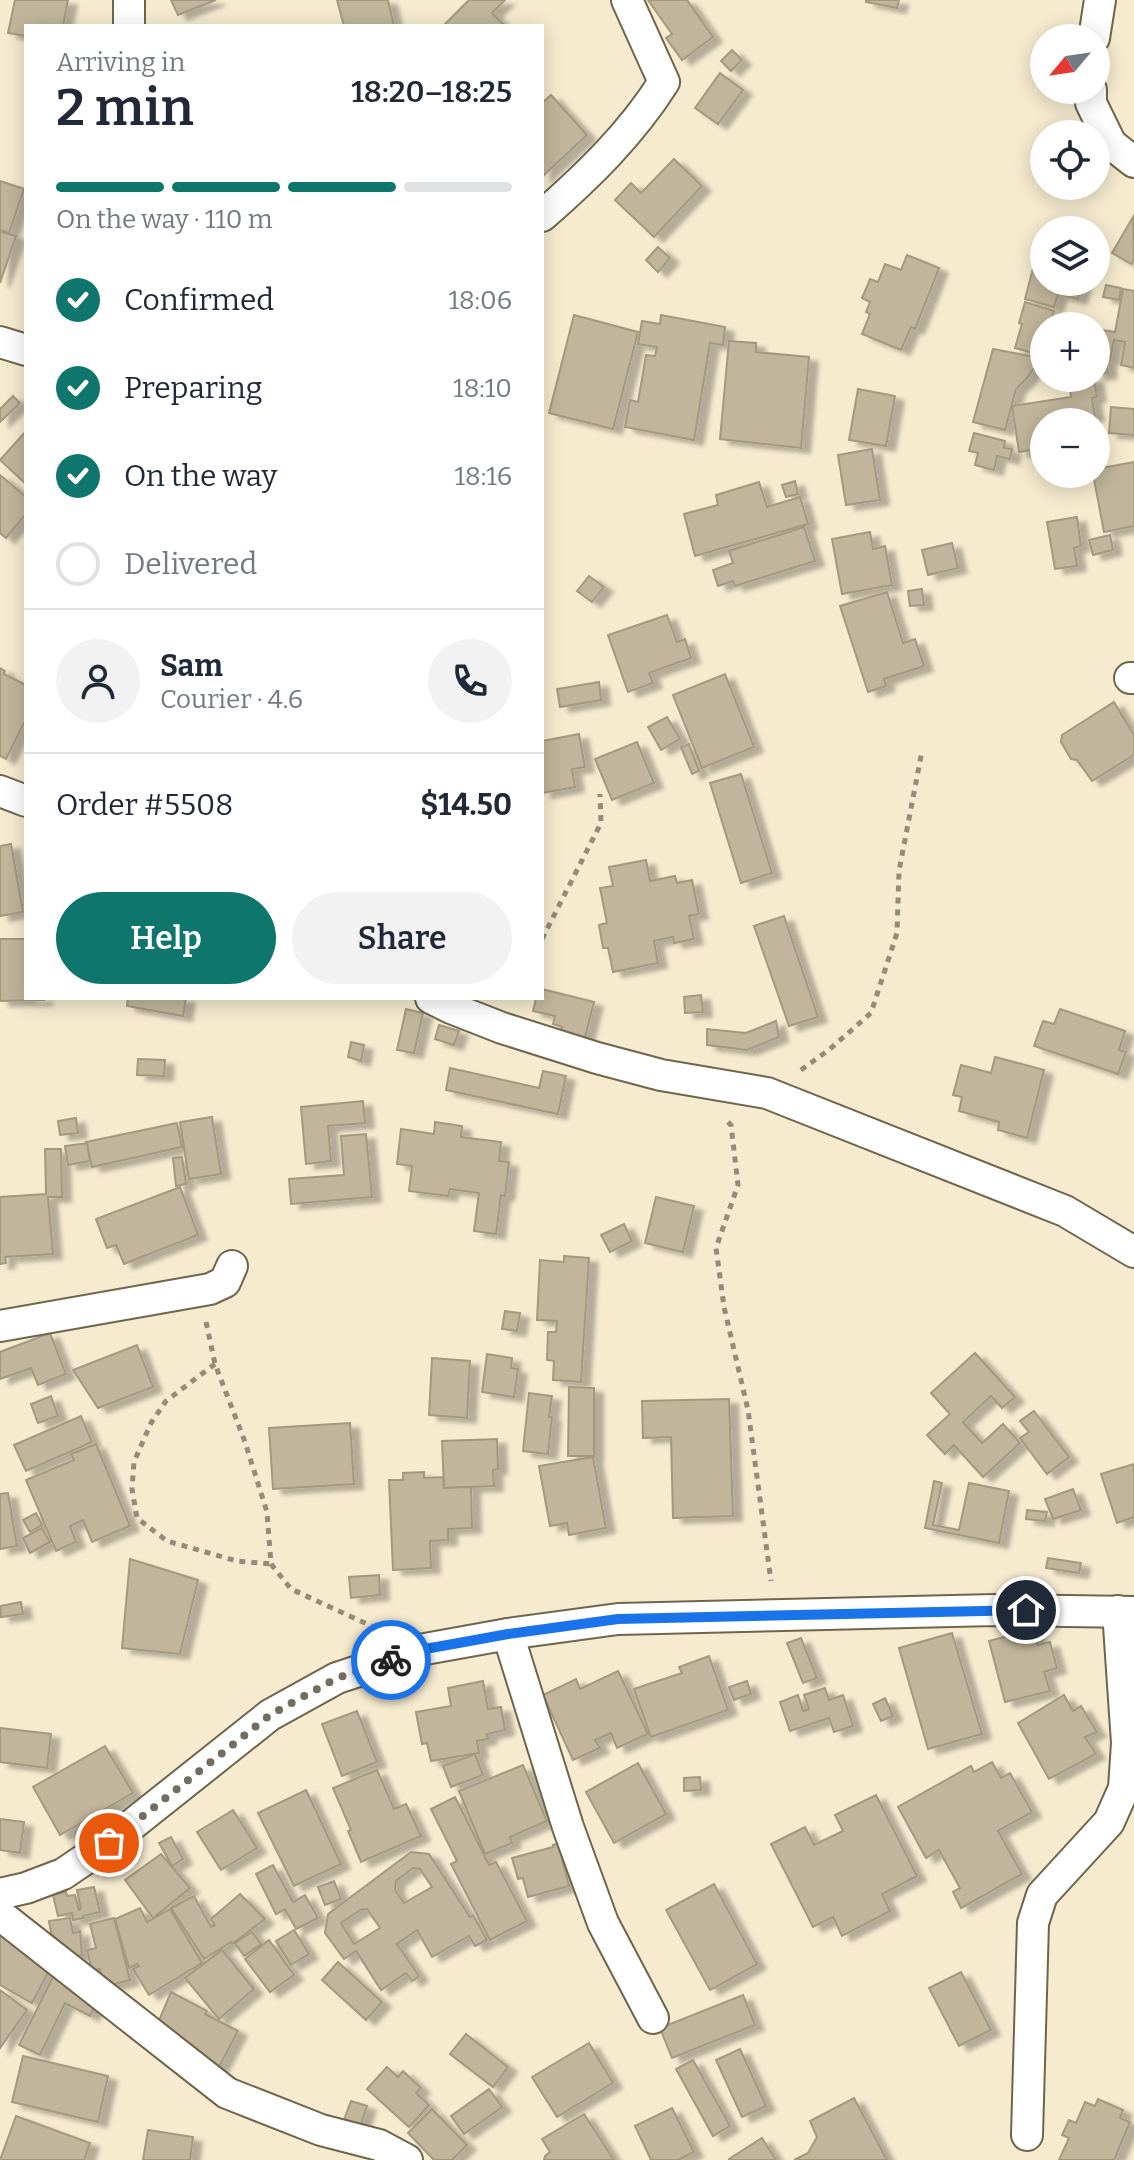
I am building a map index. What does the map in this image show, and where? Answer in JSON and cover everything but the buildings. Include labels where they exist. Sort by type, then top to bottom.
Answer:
[{"type":"street","points":[[129,0],[129,24]]},
{"type":"street","points":[[544,214],[619,142],[644,113],[664,82],[627,0]]},
{"type":"street","points":[[1096,24],[1100,0]]},
{"type":"street","points":[[1091,104],[1111,144],[1134,162]]},
{"type":"street","points":[[0,342],[24,349]]},
{"type":"street","points":[[0,791],[24,800]]},
{"type":"street","points":[[435,1000],[502,1028],[597,1058],[661,1075],[767,1093],[1065,1211],[1134,1252]]},
{"type":"street","points":[[0,1326],[210,1289],[225,1282],[232,1266]]},
{"type":"street","points":[[0,1894],[63,1874],[109,1843],[270,1715],[337,1678],[425,1649],[618,1619],[995,1610],[1126,1612],[1127,1743],[1124,1788],[1109,1822],[1042,1895],[1033,1923],[1027,2135]]},
{"type":"street","points":[[508,1634],[568,1827],[603,1923],[653,2018]]},
{"type":"street","points":[[0,1915],[227,2093],[321,2130],[379,2145],[407,2160]]},
{"type":"path","points":[[767,1093],[830,1049],[871,1013],[897,933],[899,871],[922,751]]},
{"type":"path","points":[[544,935],[601,823],[600,794]]},
{"type":"path","points":[[722,1118],[731,1125],[738,1185],[716,1248],[724,1307],[748,1410],[776,1616]]},
{"type":"path","points":[[271,1564],[237,1561],[167,1541],[137,1518],[132,1489],[134,1462],[151,1423],[166,1401],[215,1364],[245,1442],[267,1512],[271,1564],[291,1589],[425,1649]]},
{"type":"way so far","points":[[109,1843],[270,1715],[337,1678],[391,1660]]},
{"type":"route","points":[[391,1660],[425,1649],[508,1634],[618,1619],[1026,1610]]}]
